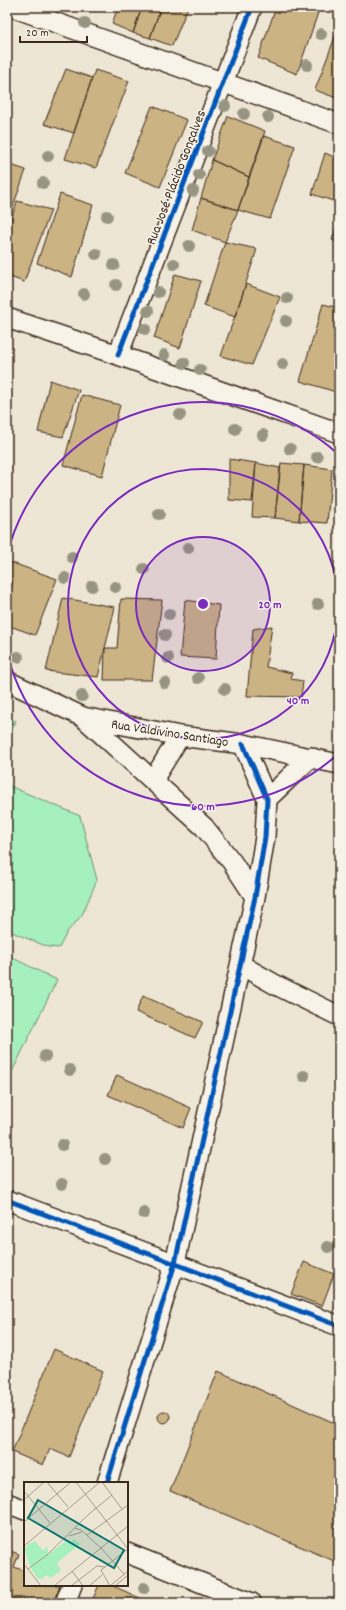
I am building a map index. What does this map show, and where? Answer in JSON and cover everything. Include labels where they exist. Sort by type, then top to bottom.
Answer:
[{"type":"street","points":[[12,7],[339,124]]},
{"type":"street","name":"Rua José Plácido Gonçalves","points":[[118,355],[252,7]]},
{"type":"street","points":[[7,318],[118,355],[339,433]]},
{"type":"street","name":"Rua Valdivino Santiago","points":[[7,681],[83,717],[180,736],[243,744],[339,764]]},
{"type":"street","points":[[83,717],[204,827],[232,862],[255,897]]},
{"type":"street","points":[[154,780],[180,736]]},
{"type":"street","points":[[107,1482],[175,1263],[255,897],[266,837],[267,799],[243,744]]},
{"type":"street","points":[[267,799],[311,757]]},
{"type":"street","points":[[240,965],[276,985],[339,1016]]},
{"type":"street","points":[[7,1200],[339,1326]]},
{"type":"street","points":[[7,1503],[24,1510]]},
{"type":"street","points":[[128,1553],[252,1603]]},
{"type":"street","points":[[65,1603],[72,1586]]},
{"type":"green space","points":[[7,718],[16,721],[7,740]]},
{"type":"green space","points":[[7,785],[80,816],[97,880],[82,915],[67,932],[59,948],[48,947],[7,930]]},
{"type":"green space","points":[[7,955],[57,980],[7,1082]]},
{"type":"building","points":[[118,7],[142,7],[133,33],[112,24]]},
{"type":"building","points":[[142,7],[161,7],[150,38],[133,33]]},
{"type":"building","points":[[161,7],[188,7],[172,46],[150,38]]},
{"type":"building","points":[[276,7],[320,7],[297,74],[258,58]]},
{"type":"building","points":[[338,29],[339,30],[339,99],[315,90]]},
{"type":"building","points":[[66,69],[92,78],[74,133],[44,124]]},
{"type":"building","points":[[95,70],[129,81],[96,168],[65,159]]},
{"type":"building","points":[[152,106],[187,120],[160,187],[125,173]]},
{"type":"building","points":[[228,116],[265,131],[249,177],[212,160]]},
{"type":"building","points":[[264,136],[295,146],[270,219],[238,210]]},
{"type":"building","points":[[325,153],[339,159],[339,203],[312,194]]},
{"type":"building","points":[[212,160],[249,177],[238,210],[201,198]]},
{"type":"building","points":[[7,164],[26,170],[7,223]]},
{"type":"building","points":[[60,194],[93,205],[72,277],[37,263]]},
{"type":"building","points":[[201,198],[238,210],[225,242],[192,230]]},
{"type":"building","points":[[17,201],[51,210],[24,282],[7,276],[7,233]]},
{"type":"building","points":[[339,219],[339,243],[332,240]]},
{"type":"building","points":[[225,242],[257,249],[235,317],[204,306]]},
{"type":"building","points":[[175,274],[201,281],[180,348],[154,338]]},
{"type":"building","points":[[246,284],[280,297],[252,365],[221,356]]},
{"type":"building","points":[[323,304],[339,308],[339,381],[336,392],[300,381]]},
{"type":"building","points":[[50,380],[79,390],[63,437],[38,432]]},
{"type":"building","points":[[82,395],[120,405],[102,476],[63,465]]},
{"type":"building","points":[[229,459],[256,463],[252,502],[229,500]]},
{"type":"building","points":[[256,463],[280,468],[275,518],[252,517]]},
{"type":"building","points":[[281,463],[304,465],[299,521],[275,518]]},
{"type":"building","points":[[304,465],[332,469],[327,523],[299,521]]},
{"type":"building","points":[[339,549],[339,563],[336,562]]},
{"type":"building","points":[[7,561],[57,579],[35,635],[7,625],[7,599],[13,582],[7,580]]},
{"type":"building","points":[[63,598],[115,607],[98,677],[46,671]]},
{"type":"building","points":[[121,599],[162,600],[152,680],[104,680],[105,648],[117,648]]},
{"type":"building","points":[[185,600],[219,605],[216,659],[180,657]]},
{"type":"building","points":[[272,626],[266,667],[292,673],[291,679],[303,681],[301,697],[247,696],[253,629]]},
{"type":"building","points":[[143,996],[203,1022],[195,1038],[136,1012]]},
{"type":"building","points":[[117,1075],[191,1108],[183,1128],[108,1095]]},
{"type":"building","points":[[304,1262],[334,1274],[322,1306],[291,1294]]},
{"type":"building","points":[[339,1299],[339,1310],[335,1309]]},
{"type":"building","points":[[54,1349],[103,1371],[69,1457],[50,1449],[43,1465],[12,1452]]},
{"type":"building","points":[[218,1371],[339,1425],[339,1563],[170,1491]]},
{"type":"building","points":[[162,1411],[166,1411],[170,1417],[166,1423],[162,1423],[158,1419],[158,1415]]},
{"type":"building","points":[[7,1550],[19,1554],[14,1567],[24,1571],[24,1586],[60,1586],[53,1603],[7,1603]]},
{"type":"building","points":[[99,1586],[113,1586],[151,1603],[91,1603]]},
{"type":"cycle path","points":[[118,355],[252,7]]},
{"type":"cycle path","points":[[107,1482],[175,1263],[255,897],[265,837],[267,799],[243,744]]},
{"type":"cycle path","points":[[7,1200],[339,1326]]}]
